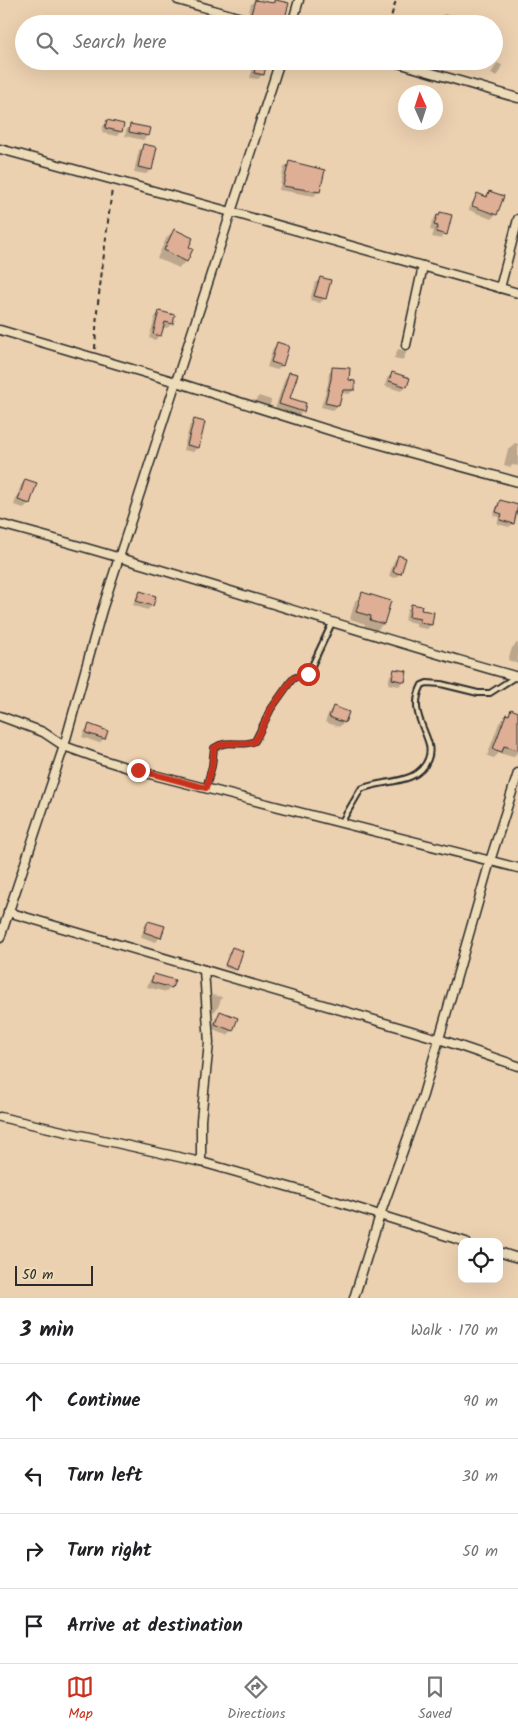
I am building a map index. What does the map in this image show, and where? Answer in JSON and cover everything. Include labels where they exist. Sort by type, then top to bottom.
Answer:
[{"type":"street","points":[[178,0],[230,15]]},
{"type":"street","points":[[295,15],[299,0]]},
{"type":"street","points":[[0,938],[64,746],[102,610],[277,70]]},
{"type":"street","points":[[423,70],[518,98]]},
{"type":"street","points":[[0,149],[518,293]]},
{"type":"street","points":[[500,288],[518,219]]},
{"type":"street","points":[[406,345],[423,266]]},
{"type":"street","points":[[0,330],[176,382],[338,433],[518,482]]},
{"type":"street","points":[[0,524],[517,676]]},
{"type":"street","points":[[0,716],[43,732],[64,746],[103,760],[518,868]]},
{"type":"street","points":[[354,1298],[380,1216],[423,1096],[490,860],[518,772]]},
{"type":"street","points":[[8,912],[439,1038],[518,1066]]},
{"type":"street","points":[[201,1162],[201,1120],[209,1043],[204,970]]},
{"type":"street","points":[[0,1117],[201,1162],[303,1191],[458,1240]]},
{"type":"street","points":[[503,1253],[518,1258]]},
{"type":"lane","points":[[206,788],[212,766],[214,748],[225,743],[247,744],[255,741],[271,709],[291,681],[309,672],[332,622]]},
{"type":"lane","points":[[341,823],[361,789],[403,779],[414,774],[427,762],[430,748],[418,718],[417,706],[417,695],[422,686],[441,684],[478,693],[490,693],[517,676]]},
{"type":"path","points":[[392,15],[396,0]]},
{"type":"path","points":[[94,358],[97,311],[113,181]]},
{"type":"building","points":[[255,0],[274,3],[274,0],[276,0],[289,3],[286,15],[251,14]]},
{"type":"building","points":[[255,70],[265,70],[264,75],[254,73]]},
{"type":"building","points":[[107,120],[124,124],[122,132],[105,128]]},
{"type":"building","points":[[130,124],[151,128],[149,136],[129,132]]},
{"type":"building","points":[[143,144],[157,147],[152,170],[138,167]]},
{"type":"building","points":[[289,161],[325,170],[320,192],[283,186]]},
{"type":"building","points":[[489,191],[504,196],[497,215],[472,206],[477,193],[487,197]]},
{"type":"building","points":[[440,212],[452,215],[447,235],[436,232],[438,226],[434,225]]},
{"type":"building","points":[[174,229],[193,238],[189,247],[193,249],[187,262],[164,250]]},
{"type":"building","points":[[320,277],[331,280],[326,299],[314,296]]},
{"type":"building","points":[[159,311],[175,315],[173,324],[165,322],[161,336],[153,334]]},
{"type":"building","points":[[277,342],[289,346],[283,366],[271,362]]},
{"type":"building","points":[[332,367],[350,368],[349,380],[355,381],[355,390],[343,390],[339,406],[325,403]]},
{"type":"building","points":[[289,372],[298,374],[290,398],[306,403],[304,412],[279,404]]},
{"type":"building","points":[[392,372],[410,378],[407,387],[389,381]]},
{"type":"building","points":[[194,419],[205,422],[199,448],[187,445]]},
{"type":"building","points":[[25,479],[37,483],[30,504],[18,500]]},
{"type":"building","points":[[500,500],[518,505],[514,524],[500,520],[502,514],[496,512]]},
{"type":"building","points":[[398,555],[406,558],[401,574],[393,572]]},
{"type":"building","points":[[140,591],[156,596],[153,606],[136,601]]},
{"type":"building","points":[[362,592],[391,601],[384,624],[370,620],[371,616],[356,612]]},
{"type":"building","points":[[411,604],[422,606],[421,610],[434,612],[432,625],[420,623],[420,619],[409,617]]},
{"type":"building","points":[[394,669],[407,671],[405,682],[392,679]]},
{"type":"building","points":[[333,706],[349,712],[345,723],[329,717]]},
{"type":"building","points":[[511,709],[518,712],[518,750],[504,746],[502,752],[493,749],[506,714],[509,715]]},
{"type":"building","points":[[89,724],[108,731],[105,739],[86,733]]},
{"type":"building","points":[[148,921],[165,926],[161,938],[144,932]]},
{"type":"building","points":[[232,947],[243,951],[237,970],[225,965]]},
{"type":"building","points":[[154,974],[175,980],[172,988],[151,982]]},
{"type":"building","points":[[220,1011],[238,1018],[233,1031],[215,1024]]},
{"type":"route","points":[[138,770],[206,788],[212,766],[214,748],[230,742],[247,744],[254,742],[271,709],[291,681],[294,678],[308,674]]}]
